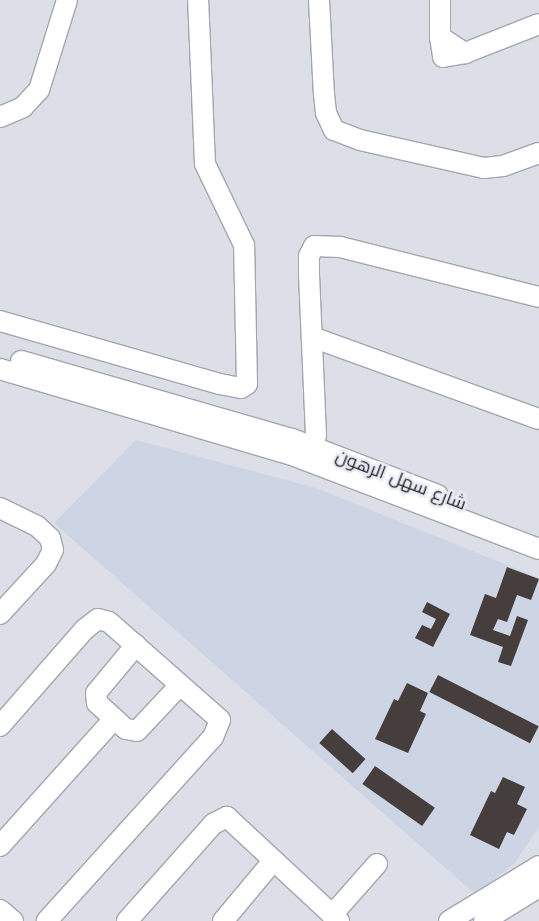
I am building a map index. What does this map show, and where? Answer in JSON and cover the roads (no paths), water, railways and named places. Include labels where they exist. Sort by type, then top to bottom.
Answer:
[{"type":"street","points":[[0,117],[23,107],[39,90],[67,0]]},
{"type":"street","points":[[0,320],[230,386],[241,388],[247,384],[244,245],[205,164],[198,0]]},
{"type":"street","points":[[319,0],[326,113],[334,130],[360,140],[484,168],[503,166],[539,154]]},
{"type":"street","points":[[440,0],[440,37],[464,53],[539,24]]},
{"type":"street","points":[[0,355],[67,381],[312,454],[316,435],[310,250],[320,245],[539,296]]},
{"type":"street","points":[[312,337],[539,419]]},
{"type":"street","points":[[67,381],[79,343]]},
{"type":"street","points":[[0,369],[67,381]]},
{"type":"street","name":"شارع سهل الرهون","points":[[67,381],[261,431],[539,549]]},
{"type":"street","name":"شارع سهل الرهون","points":[[312,454],[539,534]]},
{"type":"street","points":[[0,508],[38,526],[50,538],[53,550],[46,564],[0,614]]},
{"type":"street","points":[[0,726],[94,620],[103,619],[136,645],[180,686],[217,716],[220,724],[217,732],[47,921]]},
{"type":"street","points":[[136,645],[96,693],[97,703],[114,719],[130,731],[140,729],[180,686]]},
{"type":"street","points":[[0,846],[114,719]]},
{"type":"street","points":[[127,921],[220,818],[227,817],[234,822],[335,918],[377,864]]},
{"type":"street","points":[[223,921],[273,861]]},
{"type":"street","points":[[449,921],[539,866]]},
{"type":"street","points":[[484,921],[539,888]]},
{"type":"street","points":[[0,910],[13,921]]}]
